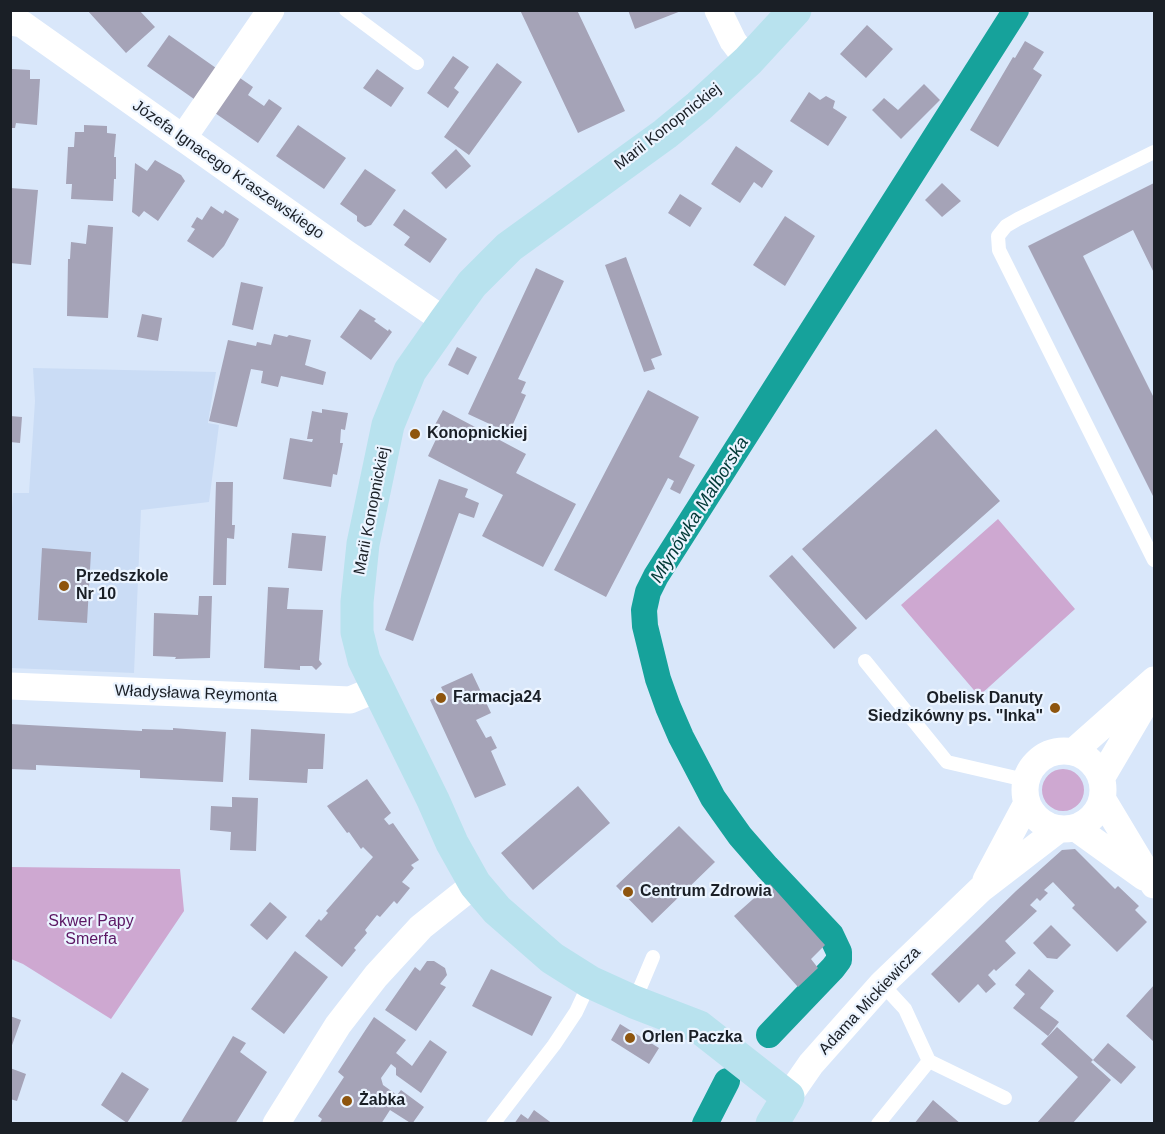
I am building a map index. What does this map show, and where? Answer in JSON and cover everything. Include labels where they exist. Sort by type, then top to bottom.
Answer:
[{"type":"street","points":[[183,138],[271,10]]},
{"type":"street","points":[[718,10],[733,42],[748,61]]},
{"type":"street","name":"Marii Konopnickiej","points":[[780,1110],[699,1027],[590,982],[552,958],[497,910],[475,884],[452,843],[364,660],[357,632],[363,544],[388,426],[410,371],[445,321],[472,284],[509,247],[665,134],[699,106],[748,61],[795,10]]},
{"type":"street","name":"Józefa Ignacego Kraszewskiego","points":[[18,19],[344,252],[445,321]]},
{"type":"street","points":[[1074,751],[1155,680]]},
{"type":"street","name":"Władysława Reymonta","points":[[10,686],[350,700],[379,688]]},
{"type":"street","points":[[1068,828],[1093,817],[1103,788],[1155,688]]},
{"type":"street","points":[[1062,750],[1074,751],[1096,765],[1103,788],[1154,885],[1068,828],[1049,826],[1032,813],[1026,792],[1031,768],[1045,756],[1062,750]]},
{"type":"street","name":"Adama Mickiewicza","points":[[981,889],[1026,792]]},
{"type":"street","name":"Adama Mickiewicza","points":[[780,1110],[811,1064],[882,984],[981,889],[1068,828]]},
{"type":"street","points":[[276,1124],[338,1025],[376,976],[421,927],[475,884]]},
{"type":"lane","points":[[346,10],[417,63]]},
{"type":"lane","points":[[1154,558],[999,250],[998,236],[1006,225],[1155,152]]},
{"type":"lane","points":[[865,661],[947,762],[1026,792]]},
{"type":"lane","points":[[634,1002],[653,957]]},
{"type":"lane","points":[[493,1124],[554,1045],[576,1012],[590,982]]},
{"type":"lane","points":[[882,984],[905,1009],[929,1061],[1005,1098]]},
{"type":"lane","points":[[878,1124],[929,1061]]},
{"type":"shaded area","points":[[33,368],[216,372],[208,423],[219,425],[209,502],[141,510],[134,673],[11,668],[10,539],[13,493],[29,493],[35,401]]},
{"type":"green space","points":[[998,519],[1075,609],[979,696],[901,605]]},
{"type":"green space","points":[[1063,769],[1078,775],[1084,790],[1078,805],[1063,811],[1048,805],[1042,790],[1048,775]]},
{"type":"green space","name":"Skwer Papy Smerfa","points":[[10,867],[180,869],[184,911],[111,1019],[23,964],[11,959]]},
{"type":"building","points":[[87,10],[139,10],[155,27],[126,53]]},
{"type":"building","points":[[520,10],[577,10],[625,111],[578,133]]},
{"type":"building","points":[[628,10],[681,10],[681,11],[635,29]]},
{"type":"building","points":[[867,25],[893,49],[866,78],[840,54]]},
{"type":"building","points":[[169,35],[216,68],[194,99],[147,66]]},
{"type":"building","points":[[1025,41],[1044,52],[1033,69],[1042,75],[998,147],[970,130]]},
{"type":"building","points":[[453,56],[469,67],[454,88],[459,92],[448,108],[427,93]]},
{"type":"building","points":[[497,63],[522,82],[469,155],[444,137]]},
{"type":"building","points":[[12,69],[30,70],[30,79],[40,79],[37,125],[16,123],[15,128],[10,128]]},
{"type":"building","points":[[377,69],[404,88],[391,107],[363,88]]},
{"type":"building","points":[[240,78],[253,87],[248,95],[264,106],[269,99],[282,108],[258,143],[215,113]]},
{"type":"building","points":[[924,84],[940,100],[901,139],[872,110],[884,98],[898,110]]},
{"type":"building","points":[[809,92],[820,100],[826,96],[835,101],[833,108],[847,117],[828,146],[790,121]]},
{"type":"building","points":[[84,125],[107,126],[107,133],[116,134],[114,157],[116,157],[116,179],[114,179],[113,201],[71,199],[72,184],[66,184],[68,147],[74,147],[75,132],[84,132]]},
{"type":"building","points":[[298,125],[346,158],[324,189],[276,156]]},
{"type":"building","points":[[736,146],[773,171],[762,188],[754,182],[740,203],[711,184]]},
{"type":"building","points":[[456,149],[471,166],[446,189],[431,173]]},
{"type":"building","points":[[155,160],[181,175],[185,181],[158,221],[144,211],[139,217],[132,212],[135,163],[147,171]]},
{"type":"building","points":[[365,169],[396,190],[371,225],[365,227],[357,221],[357,216],[340,204]]},
{"type":"building","points":[[942,183],[961,201],[942,217],[925,200]]},
{"type":"building","points":[[1154,183],[1154,273],[1133,230],[1083,256],[1154,398],[1154,498],[1028,246]]},
{"type":"building","points":[[10,188],[38,190],[31,265],[10,263]]},
{"type":"building","points":[[680,194],[702,208],[690,227],[668,213]]},
{"type":"building","points":[[211,206],[223,214],[225,210],[239,219],[224,246],[213,258],[187,241],[195,229],[191,227],[197,217],[202,220]]},
{"type":"building","points":[[404,209],[447,239],[430,263],[404,245],[410,237],[393,225]]},
{"type":"building","points":[[785,216],[815,236],[785,286],[753,265]]},
{"type":"building","points":[[88,225],[113,227],[108,318],[67,316],[68,259],[70,259],[71,242],[86,244]]},
{"type":"building","points":[[626,257],[662,355],[651,359],[655,369],[644,372],[605,265]]},
{"type":"building","points":[[536,268],[564,281],[518,379],[526,382],[521,393],[526,395],[509,433],[468,414]]},
{"type":"building","points":[[241,282],[263,287],[253,330],[232,325]]},
{"type":"building","points":[[360,309],[392,332],[371,360],[340,337]]},
{"type":"building","points":[[142,314],[162,318],[158,341],[137,337]]},
{"type":"building","points":[[274,334],[311,340],[305,365],[326,372],[323,385],[281,376],[278,387],[261,383],[263,371],[251,369],[237,427],[209,421],[228,340],[256,346],[257,342],[271,345]]},
{"type":"building","points":[[457,347],[477,357],[468,375],[448,365]]},
{"type":"building","points":[[648,390],[699,417],[679,457],[695,465],[680,494],[670,489],[674,481],[668,478],[606,597],[554,570]]},
{"type":"building","points":[[322,409],[348,413],[345,430],[341,429],[340,443],[343,443],[337,475],[333,474],[331,487],[283,479],[290,438],[312,442],[313,439],[307,439],[312,411],[322,413]]},
{"type":"building","points":[[443,410],[526,454],[516,473],[576,504],[543,567],[482,536],[503,495],[428,456],[438,435],[431,432]]},
{"type":"building","points":[[10,416],[22,417],[20,443],[10,442]]},
{"type":"building","points":[[936,429],[1000,501],[866,620],[802,549]]},
{"type":"building","points":[[439,479],[468,489],[465,497],[479,503],[474,518],[459,513],[413,641],[385,630]]},
{"type":"building","points":[[216,482],[233,482],[232,525],[235,525],[234,539],[227,538],[226,585],[213,585]]},
{"type":"building","points":[[292,533],[326,536],[322,571],[288,568]]},
{"type":"building","name":"Przedszkole Nr 10","points":[[42,548],[91,552],[87,623],[38,620]]},
{"type":"building","points":[[792,555],[857,628],[834,649],[769,576]]},
{"type":"building","points":[[268,587],[289,588],[287,609],[323,610],[319,660],[322,664],[316,670],[312,666],[300,666],[300,670],[264,668]]},
{"type":"building","points":[[199,596],[212,596],[210,658],[175,659],[176,657],[153,656],[154,613],[198,615]]},
{"type":"building","points":[[472,673],[491,713],[476,720],[486,738],[491,736],[497,748],[491,751],[506,785],[475,798],[430,700],[444,693],[441,687]]},
{"type":"building","points":[[10,724],[142,731],[142,729],[173,730],[173,728],[226,732],[223,782],[140,778],[140,770],[36,765],[36,770],[10,769]]},
{"type":"building","points":[[251,729],[325,734],[323,769],[308,769],[307,783],[249,780]]},
{"type":"building","points":[[367,779],[391,813],[384,819],[389,825],[393,823],[419,860],[411,865],[414,868],[402,882],[410,888],[397,904],[394,901],[380,917],[377,915],[365,930],[367,933],[354,948],[356,950],[342,967],[305,936],[319,919],[321,921],[328,913],[326,911],[373,857],[363,847],[361,849],[327,806]]},
{"type":"building","points":[[578,786],[610,823],[533,890],[501,853]]},
{"type":"building","points":[[232,797],[258,798],[256,851],[230,850],[231,832],[210,830],[211,806],[232,807]]},
{"type":"building","points":[[679,826],[715,862],[652,923],[616,886]]},
{"type":"building","points":[[1075,849],[1115,889],[1118,886],[1139,906],[1135,910],[1147,922],[1117,952],[1072,908],[1075,905],[1053,882],[1044,890],[1048,893],[1040,901],[1037,898],[1030,905],[1037,911],[1005,941],[1016,953],[988,975],[996,984],[986,993],[978,984],[959,1003],[931,974],[1016,891],[1062,850]]},
{"type":"building","points":[[770,884],[825,945],[811,959],[818,968],[798,987],[734,916]]},
{"type":"building","points":[[270,902],[287,917],[267,940],[250,925]]},
{"type":"building","points":[[1051,925],[1071,945],[1057,959],[1047,958],[1033,943]]},
{"type":"building","points":[[295,951],[328,977],[284,1034],[251,1009]]},
{"type":"building","points":[[427,961],[434,961],[445,968],[447,975],[440,984],[446,987],[416,1031],[385,1010],[415,967],[420,971]]},
{"type":"building","points":[[491,969],[552,997],[532,1036],[472,1006]]},
{"type":"building","points":[[1029,969],[1054,991],[1040,1008],[1059,1022],[1048,1036],[1013,1008],[1025,994],[1015,985]]},
{"type":"building","points":[[1154,985],[1154,1042],[1126,1016]]},
{"type":"building","points":[[10,1016],[21,1020],[11,1048],[10,1048]]},
{"type":"building","points":[[374,1017],[406,1040],[396,1053],[412,1066],[430,1040],[447,1052],[421,1093],[396,1075],[396,1068],[391,1064],[381,1078],[383,1085],[397,1095],[401,1090],[424,1107],[412,1124],[390,1110],[381,1124],[319,1124],[322,1119],[318,1116],[344,1077],[338,1072]]},
{"type":"building","points":[[620,1024],[659,1048],[649,1064],[611,1040]]},
{"type":"building","points":[[1057,1027],[1111,1080],[1072,1124],[1036,1124],[1078,1077],[1041,1044]]},
{"type":"building","points":[[233,1036],[246,1043],[240,1052],[267,1072],[235,1124],[180,1124]]},
{"type":"building","points":[[1108,1043],[1136,1067],[1121,1084],[1093,1060]]},
{"type":"building","points":[[10,1068],[26,1074],[17,1101],[10,1099]]},
{"type":"building","points":[[122,1072],[149,1089],[127,1123],[101,1105]]},
{"type":"building","points":[[933,1100],[961,1124],[914,1124]]},
{"type":"building","points":[[534,1110],[553,1124],[514,1124],[521,1114],[528,1119]]},
{"type":"waterway","name":"Młynówka Malborska","points":[[769,1035],[833,968],[839,960],[839,952],[831,935],[740,836],[713,798],[681,737],[658,679],[645,626],[644,610],[648,592],[1016,10]]},
{"type":"waterway","name":"Młynówka Malborska","points":[[705,1124],[727,1081]]},
{"type":"place","name":"Konopnickiej","points":[[415,434]]},
{"type":"place","name":"Przedszkole Nr 10","points":[[64,586]]},
{"type":"place","name":"Farmacja24","points":[[441,698]]},
{"type":"place","name":"Obelisk Danuty Siedzikówny ps. \"Inka\"","points":[[1055,708]]},
{"type":"place","name":"Centrum Zdrowia","points":[[628,892]]},
{"type":"place","name":"Orlen Paczka","points":[[630,1038]]},
{"type":"place","name":"Żabka","points":[[347,1101]]}]
